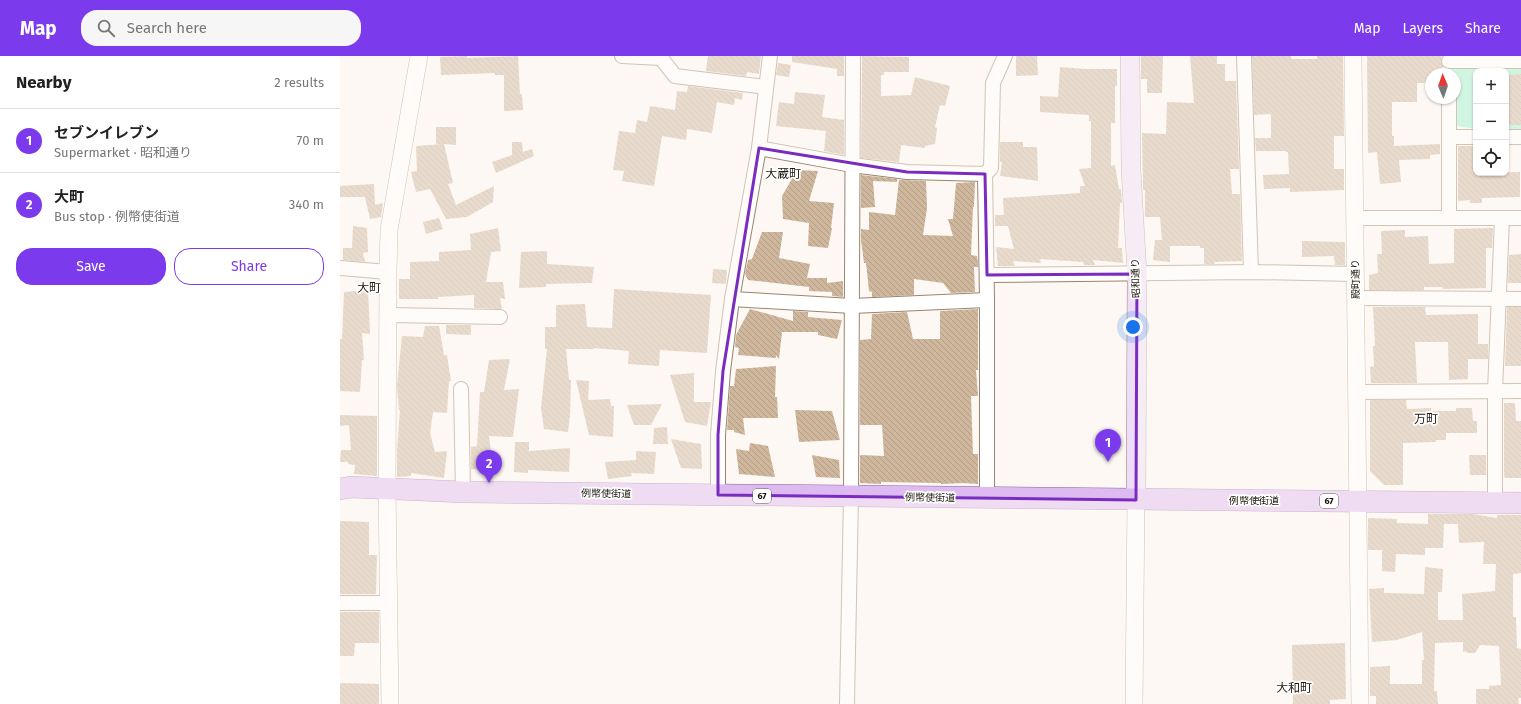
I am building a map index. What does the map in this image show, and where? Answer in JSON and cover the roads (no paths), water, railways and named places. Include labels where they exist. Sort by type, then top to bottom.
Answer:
[{"type":"main road","name":"昭和通り","points":[[1130,56],[1131,170],[1137,274],[1136,500]]},
{"type":"main road","name":"例幣使街道","points":[[340,489],[351,487],[463,492],[1521,503]]},
{"type":"street","points":[[390,704],[387,488],[388,272],[390,230],[419,56]]},
{"type":"street","points":[[622,56],[661,58],[675,76],[766,87]]},
{"type":"street","points":[[718,495],[718,435],[723,371],[732,299],[759,148],[770,56]]},
{"type":"street","points":[[847,704],[851,496],[852,165],[854,56]]},
{"type":"street","points":[[988,498],[985,174],[991,168],[993,83],[1005,56]]},
{"type":"street","points":[[1244,56],[1251,272]]},
{"type":"street","name":"殿町通り","points":[[1353,56],[1360,704]]},
{"type":"street","points":[[1449,64],[1521,61]]},
{"type":"street","points":[[1449,104],[1449,218]]},
{"type":"street","points":[[1448,137],[1473,137]]},
{"type":"street","points":[[1509,137],[1521,137]]},
{"type":"street","points":[[759,148],[852,165],[907,172],[985,174]]},
{"type":"street","points":[[1355,218],[1521,218]]},
{"type":"street","points":[[1495,503],[1495,392],[1502,218]]},
{"type":"street","points":[[340,268],[388,272]]},
{"type":"street","points":[[987,275],[1251,272],[1356,274]]},
{"type":"street","points":[[1356,298],[1521,299]]},
{"type":"street","points":[[732,299],[852,306],[987,300]]},
{"type":"street","points":[[388,315],[500,317]]},
{"type":"street","points":[[461,389],[463,492]]},
{"type":"street","points":[[1357,392],[1521,391]]},
{"type":"street","points":[[1134,704],[1136,500]]},
{"type":"street","points":[[340,603],[388,603]]},
{"type":"place","name":"セブンイレブン","points":[[1108,462]]},
{"type":"place","name":"大町","points":[[489,483]]},
{"type":"district","name":"大蔵町","points":[[783,174]]},
{"type":"district","name":"大町","points":[[369,288]]},
{"type":"district","name":"万町","points":[[1426,419]]},
{"type":"district","name":"大和町","points":[[1294,688]]}]
